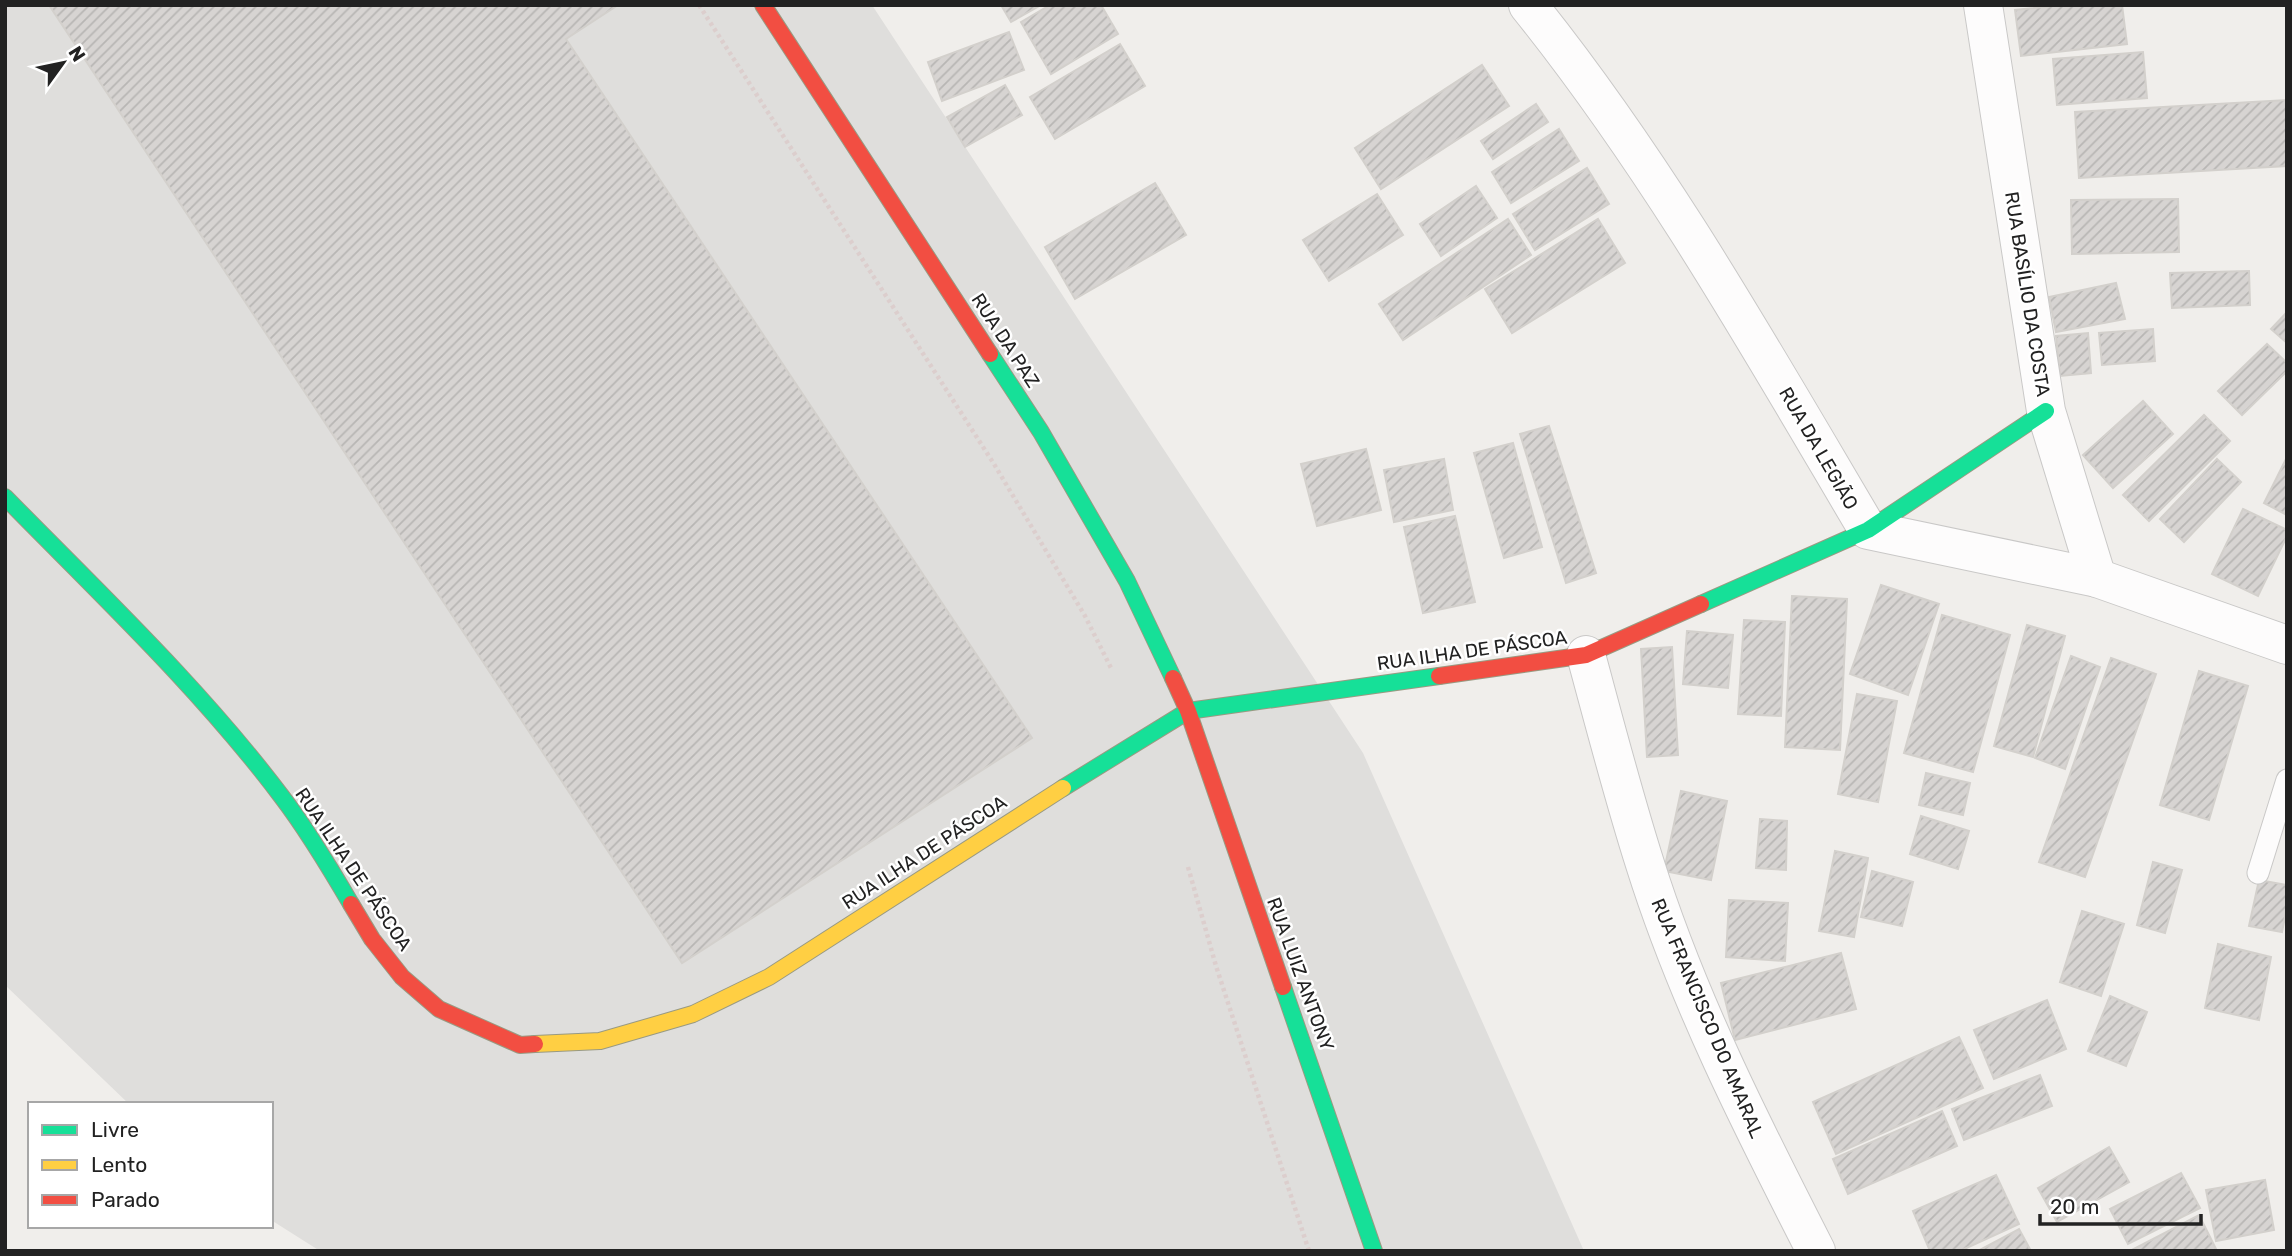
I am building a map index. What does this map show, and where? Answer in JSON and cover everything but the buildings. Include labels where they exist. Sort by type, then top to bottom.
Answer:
[{"type":"street","name":"RUA DA PAZ","points":[[763,5],[1041,432],[1127,581],[1188,711]]},
{"type":"street","name":"RUA DA LEGIÃO","points":[[1528,5],[1564,50],[1647,168],[1726,290],[1868,530],[2098,578],[2287,645]]},
{"type":"street","name":"RUA BASÍLIO DA COSTA","points":[[1983,5],[2046,411],[2098,578]]},
{"type":"street","name":"RUA ILHA DE PÁSCOA","points":[[5,497],[188,684],[282,797],[326,862],[372,939],[402,977],[439,1009],[520,1045],[600,1041],[693,1014],[769,977],[1188,711],[1586,655],[1868,530],[2046,411]]},
{"type":"street","name":"RUA FRANCISCO DO AMARAL","points":[[1586,655],[1645,865],[1689,984],[1758,1139],[1816,1251]]},
{"type":"street","name":"RUA LUIZ ANTONY","points":[[1188,711],[1374,1251]]},
{"type":"lane","points":[[2258,873],[2287,780]]},
{"type":"path","points":[[699,5],[1001,476],[1085,616],[1145,736]]},
{"type":"path","points":[[1187,864],[1216,966],[1309,1251]]},
{"type":"shaded area","points":[[5,5],[872,5],[1363,753],[1584,1251],[320,1251],[273,1221],[273,1102],[127,1102],[5,985]]},
{"type":"traffic: fast","points":[[990,354],[1041,432],[1127,581],[1173,678]]},
{"type":"traffic: fast","points":[[1701,604],[1868,530],[2046,411]]},
{"type":"traffic: fast","points":[[5,497],[148,642],[217,718],[292,810],[351,904]]},
{"type":"traffic: fast","points":[[1063,788],[1188,711],[1439,676]]},
{"type":"traffic: fast","points":[[1283,987],[1374,1251]]},
{"type":"traffic: slow","points":[[535,1044],[600,1041],[693,1014],[769,977],[1063,788]]},
{"type":"traffic: jam","points":[[763,5],[990,354]]},
{"type":"traffic: jam","points":[[1439,676],[1586,655],[1701,604]]},
{"type":"traffic: jam","points":[[1173,678],[1188,711],[1283,987]]},
{"type":"traffic: jam","points":[[351,904],[372,939],[402,977],[439,1009],[520,1045],[535,1044]]}]
